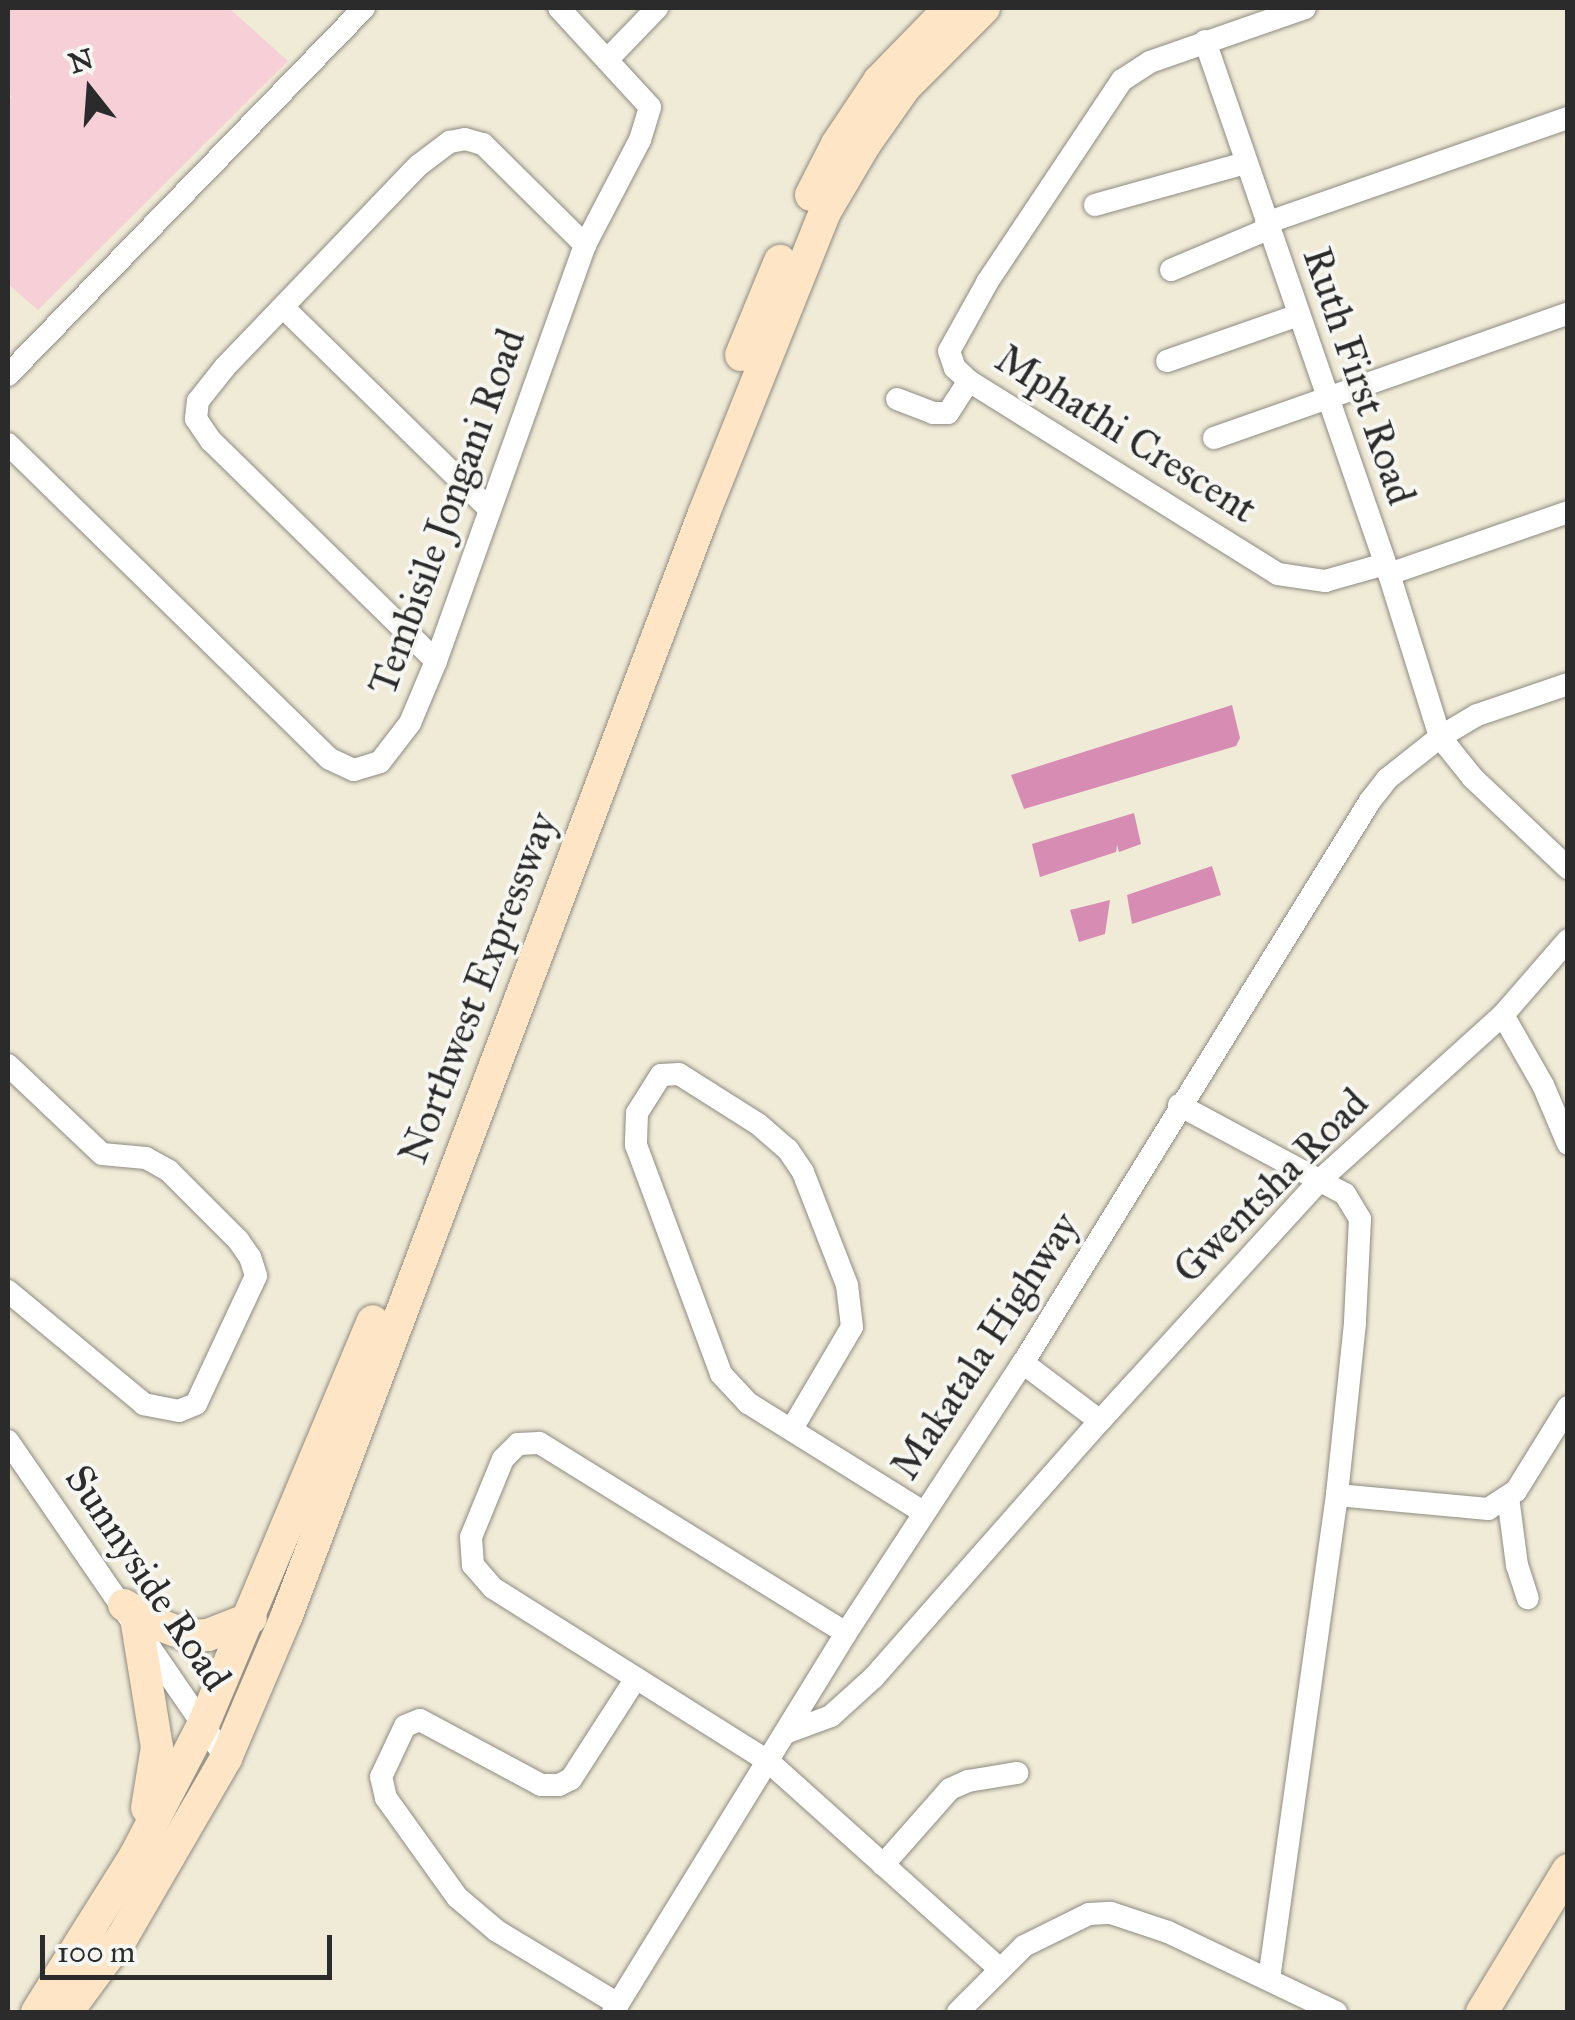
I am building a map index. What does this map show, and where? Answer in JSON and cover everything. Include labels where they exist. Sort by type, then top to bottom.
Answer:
[{"type":"main road","name":"Northwest Expressway","points":[[37,2012],[135,1856],[203,1725],[251,1618],[346,1391],[761,302],[837,144],[880,81],[950,8]]},
{"type":"main road","name":"Northwest Expressway","points":[[68,2012],[123,1936],[226,1758],[287,1615],[795,278],[825,212],[905,87],[984,8]]},
{"type":"main road","points":[[131,1614],[190,1636],[208,1635],[251,1618]]},
{"type":"main road","points":[[131,1614],[158,1746],[135,1856]]},
{"type":"main road","points":[[1482,2012],[1568,1870]]},
{"type":"street","points":[[8,375],[364,8]]},
{"type":"street","name":"Tembisile Jongani Road","points":[[8,444],[314,745],[342,767],[368,769],[380,762],[410,723],[436,661],[585,245],[640,140],[650,107],[559,8]]},
{"type":"street","points":[[608,58],[657,8]]},
{"type":"street","name":"Mphathi Crescent","points":[[1304,8],[1134,70],[1110,93],[951,342],[950,360],[969,381],[1278,574],[1310,582],[1387,569],[1568,512]]},
{"type":"street","name":"Ruth First Road","points":[[1205,41],[1387,569],[1440,737]]},
{"type":"street","points":[[1171,270],[1267,226],[1568,118]]},
{"type":"street","points":[[436,661],[199,427],[196,412],[204,390],[439,148],[464,138],[474,139],[495,153],[585,245]]},
{"type":"street","points":[[1094,204],[1245,162]]},
{"type":"street","points":[[282,307],[488,508]]},
{"type":"street","points":[[1214,438],[1568,313]]},
{"type":"street","points":[[1167,361],[1298,315]]},
{"type":"street","points":[[897,399],[934,413],[948,412],[969,381]]},
{"type":"street","name":"Makatala Highway","points":[[616,2008],[846,1633],[1023,1362],[1370,801],[1386,779],[1440,737],[1478,715],[1568,684]]},
{"type":"street","points":[[1440,737],[1473,778],[1568,868]]},
{"type":"street","name":"Gwentsha Road","points":[[788,1732],[831,1716],[874,1677],[1318,1181],[1503,1016],[1568,940]]},
{"type":"street","points":[[1503,1016],[1543,1085],[1568,1144]]},
{"type":"street","points":[[8,1065],[102,1154],[146,1158],[169,1171],[238,1240],[250,1257],[256,1276],[196,1404],[179,1411],[144,1404],[8,1291]]},
{"type":"street","points":[[793,1428],[852,1327],[847,1285],[803,1172],[788,1150],[768,1131],[678,1074],[661,1076],[637,1112],[636,1145],[721,1374],[748,1403],[923,1512]]},
{"type":"street","points":[[1180,1104],[1352,1200],[1360,1219],[1355,1323],[1337,1495],[1269,1977]]},
{"type":"street","points":[[1023,1362],[1100,1421]]},
{"type":"street","points":[[1337,1495],[1474,1510],[1508,1498],[1568,1407]]},
{"type":"street","name":"Sunnyside Road","points":[[8,1441],[131,1614],[226,1758]]},
{"type":"street","points":[[846,1633],[539,1443],[518,1444],[503,1459],[471,1537],[473,1565],[493,1588],[769,1762],[1000,1968]]},
{"type":"street","points":[[1508,1498],[1517,1565],[1528,1598]]},
{"type":"street","points":[[616,2008],[497,1931],[457,1897],[386,1798],[381,1777],[405,1726],[420,1720],[541,1786],[559,1785],[571,1779],[636,1678]]},
{"type":"street","points":[[884,1864],[950,1790],[968,1781],[1016,1773]]},
{"type":"street","points":[[958,2012],[1024,1946],[1089,1914],[1111,1913],[1168,1932],[1336,2012]]},
{"type":"shaded area","points":[[8,8],[229,8],[288,61],[38,310],[8,284],[8,101],[12,97],[8,92]]},
{"type":"building","points":[[1232,705],[1240,738],[1236,746],[1024,809],[1011,775]]},
{"type":"building","points":[[1134,813],[1141,844],[1119,852],[1117,845],[1116,852],[1040,877],[1032,844]]},
{"type":"building","points":[[1212,866],[1221,895],[1132,924],[1127,895]]},
{"type":"building","points":[[1110,900],[1105,934],[1079,942],[1070,910]]}]
